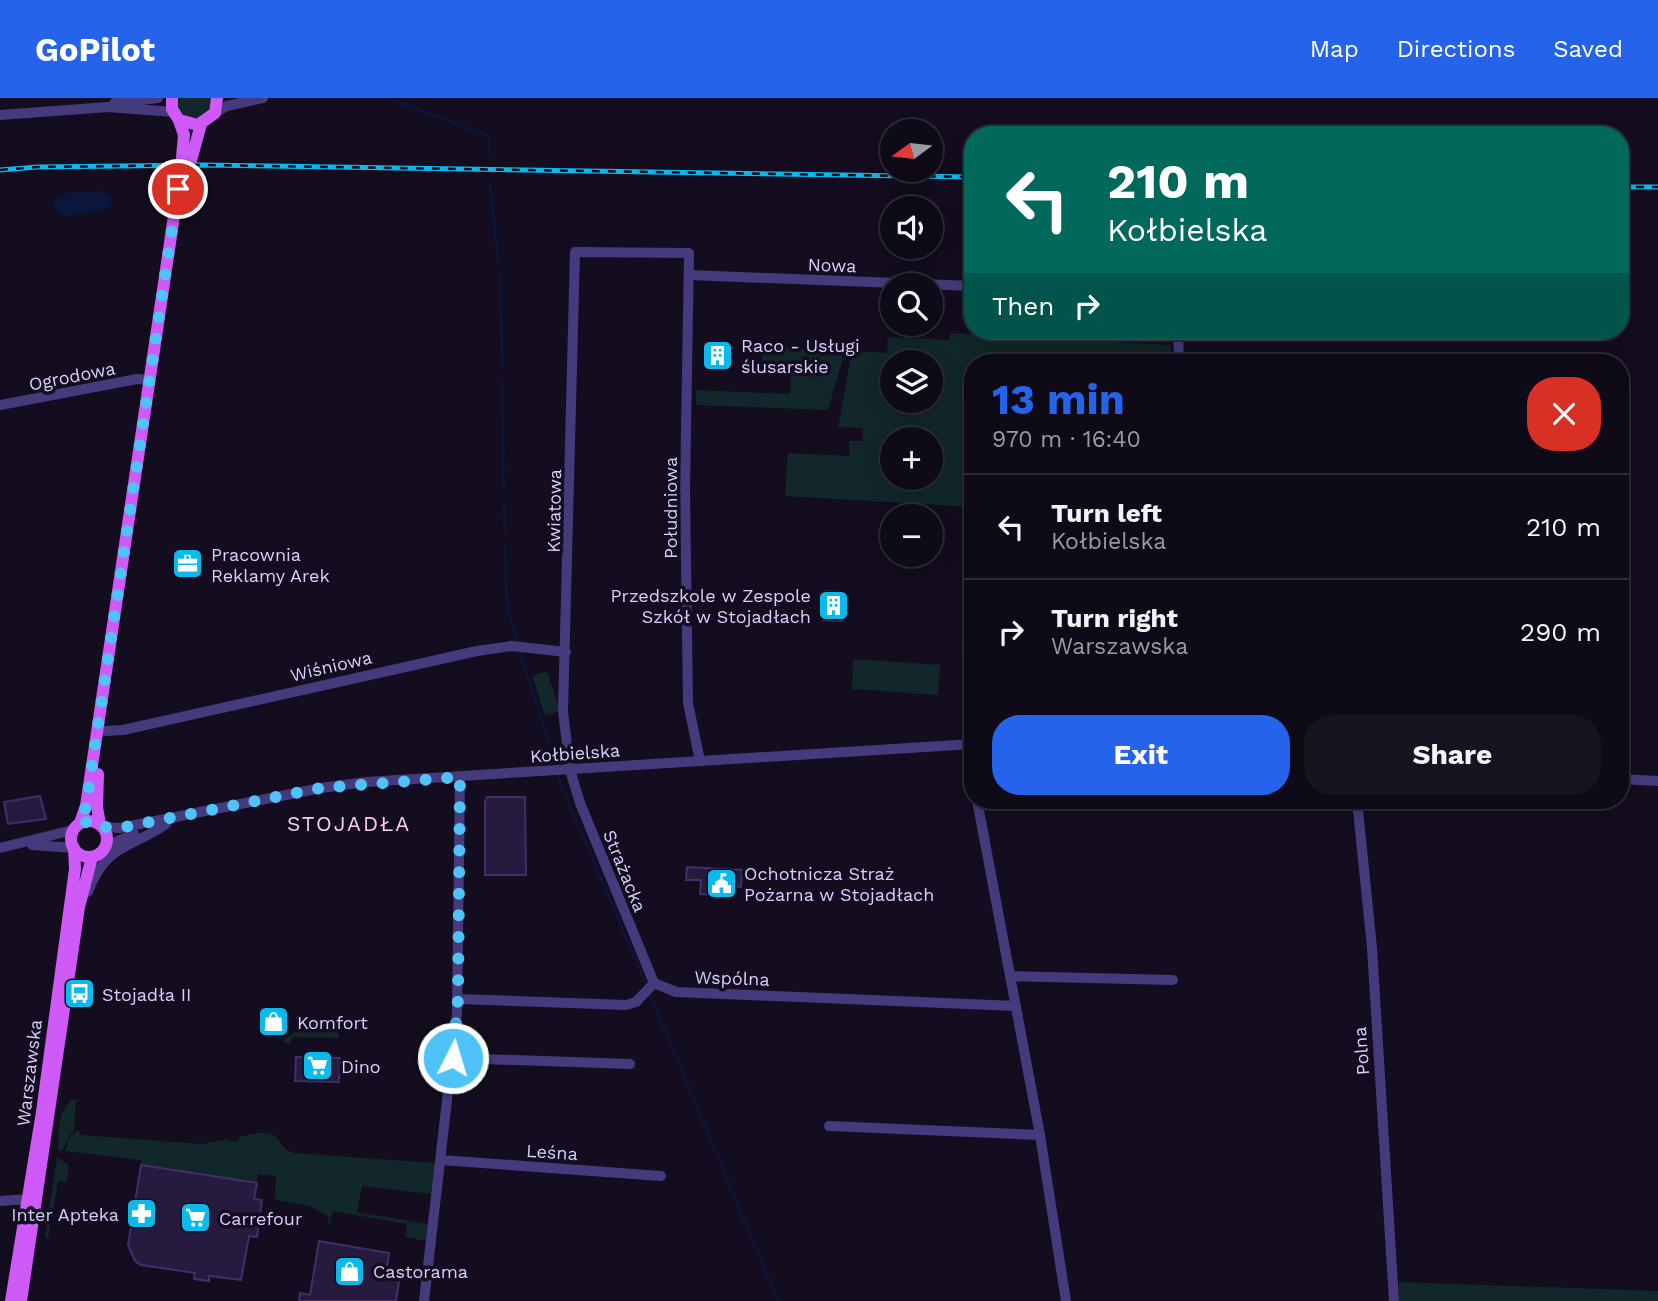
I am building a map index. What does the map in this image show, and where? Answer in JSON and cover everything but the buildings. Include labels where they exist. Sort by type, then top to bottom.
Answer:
[{"type":"main road","points":[[172,98],[184,135],[183,155],[86,806],[77,827],[74,848],[81,855],[92,857],[106,846],[107,836],[102,825],[97,783],[188,171],[201,124],[215,113],[217,98]]},
{"type":"main road","points":[[176,116],[191,125],[201,124]]},
{"type":"main road","points":[[77,827],[88,820],[102,825]]},
{"type":"main road","name":"Warszawska","points":[[11,1301],[29,1199],[72,895],[74,848]]},
{"type":"main road","name":"Warszawska","points":[[22,1301],[81,894],[92,857]]},
{"type":"street","points":[[0,115],[108,107],[158,98]]},
{"type":"street","points":[[215,113],[227,106],[262,98]]},
{"type":"street","points":[[108,107],[176,116]]},
{"type":"street","name":"Kwiatowa","points":[[563,770],[575,251],[688,253]]},
{"type":"street","name":"Południowa","points":[[688,253],[690,275],[685,490],[688,704],[700,761]]},
{"type":"street","name":"Nowa","points":[[690,275],[964,286]]},
{"type":"street","name":"Ogrodowa","points":[[0,405],[137,379],[149,380]]},
{"type":"street","name":"Wiśniowa","points":[[104,731],[135,728],[421,662],[517,646],[566,652]]},
{"type":"street","name":"Kołbielska","points":[[102,825],[120,828],[343,785],[964,744]]},
{"type":"street","name":"Strażacka","points":[[563,770],[580,803],[651,986]]},
{"type":"street","points":[[424,1301],[458,999],[460,777]]},
{"type":"street","points":[[1629,779],[1658,781]]},
{"type":"street","points":[[979,809],[1040,1135],[1066,1301]]},
{"type":"street","name":"Polna","points":[[1358,809],[1372,948],[1394,1301]]},
{"type":"street","name":"Kołbielska","points":[[106,846],[181,817]]},
{"type":"street","points":[[75,950],[86,896],[102,865],[124,844],[166,824]]},
{"type":"street","points":[[0,848],[77,827]]},
{"type":"street","points":[[14,845],[74,848]]},
{"type":"street","points":[[1010,976],[1173,980]]},
{"type":"street","points":[[458,999],[626,1005],[636,1002],[651,986]]},
{"type":"street","name":"Wspólna","points":[[651,986],[676,992],[1016,1006]]},
{"type":"street","points":[[453,1058],[630,1064]]},
{"type":"street","points":[[829,1126],[1040,1135]]},
{"type":"street","name":"Leśna","points":[[441,1160],[662,1176]]},
{"type":"street","points":[[0,1201],[29,1199]]},
{"type":"green space","points":[[176,98],[212,98],[212,106],[204,118],[190,120],[179,112]]},
{"type":"green space","points":[[950,333],[964,334],[964,340],[1079,340],[1171,345],[1171,354],[964,354],[964,506],[785,496],[788,453],[849,456],[849,441],[863,441],[863,428],[838,427],[852,351],[880,353],[880,413],[943,413],[943,350],[887,350],[888,337],[949,340]]},
{"type":"green space","points":[[762,346],[845,351],[828,410],[696,405],[696,390],[790,394],[792,365],[762,363]]},
{"type":"green space","points":[[964,600],[964,652],[961,652]]},
{"type":"green space","points":[[853,659],[940,665],[938,695],[852,689]]},
{"type":"green space","points":[[547,671],[560,711],[545,716],[532,676]]},
{"type":"green space","points":[[332,1022],[337,1024],[339,1038],[293,1037],[289,1045],[283,1040],[301,1028]]},
{"type":"green space","points":[[72,1100],[83,1100],[76,1102],[74,1129],[62,1151],[58,1150],[59,1124],[63,1110]]},
{"type":"green space","points":[[78,1130],[81,1135],[202,1144],[228,1139],[229,1142],[239,1140],[239,1137],[269,1133],[294,1153],[435,1163],[432,1194],[362,1186],[357,1212],[428,1224],[426,1241],[405,1237],[407,1224],[332,1211],[330,1225],[327,1225],[329,1217],[310,1206],[275,1200],[276,1176],[258,1174],[257,1183],[141,1165],[141,1160],[65,1151],[70,1137]]},
{"type":"green space","points":[[57,1157],[69,1165],[67,1182],[58,1181],[48,1239],[45,1237]]},
{"type":"green space","points":[[1399,1282],[1658,1291],[1658,1301],[1399,1301]]},
{"type":"water","points":[[103,191],[111,196],[111,204],[106,209],[64,217],[55,209],[54,199],[70,192]]},
{"type":"waterway","points":[[280,98],[286,98]]},
{"type":"waterway","points":[[388,98],[489,136],[489,155]]},
{"type":"waterway","points":[[490,183],[498,260]]},
{"type":"waterway","points":[[500,272],[502,369]]},
{"type":"waterway","points":[[502,382],[504,489]]},
{"type":"waterway","points":[[504,504],[505,531]]},
{"type":"waterway","points":[[505,546],[507,604],[517,643]]},
{"type":"waterway","points":[[519,649],[557,766]]},
{"type":"waterway","points":[[558,772],[561,786],[647,986]]},
{"type":"waterway","points":[[649,992],[778,1301]]},
{"type":"railway","points":[[0,170],[202,165],[964,177]]},
{"type":"railway","points":[[1629,187],[1658,187]]},
{"type":"place","name":"Raco - Usługi ślusarskie","points":[[718,355]]},
{"type":"place","name":"Pracownia Reklamy Arek","points":[[188,564]]},
{"type":"place","name":"Przedszkole w Zespole Szkół w Stojadłach","points":[[834,605]]},
{"type":"place","name":"Ochotnicza Straż Pożarna w Stojadłach","points":[[721,883]]},
{"type":"place","name":"Stojadła II","points":[[79,994]]},
{"type":"place","name":"Komfort","points":[[274,1022]]},
{"type":"place","name":"Dino","points":[[318,1066]]},
{"type":"place","name":"Inter Apteka","points":[[142,1214]]},
{"type":"place","name":"Carrefour","points":[[196,1218]]},
{"type":"place","name":"Castorama","points":[[350,1271]]},
{"type":"district","name":"STOJADŁA","points":[[349,823]]},
{"type":"route","points":[[178,189],[86,806],[80,823],[88,820],[104,827],[120,828],[321,788],[377,781],[460,777],[458,999],[453,1058]]}]
